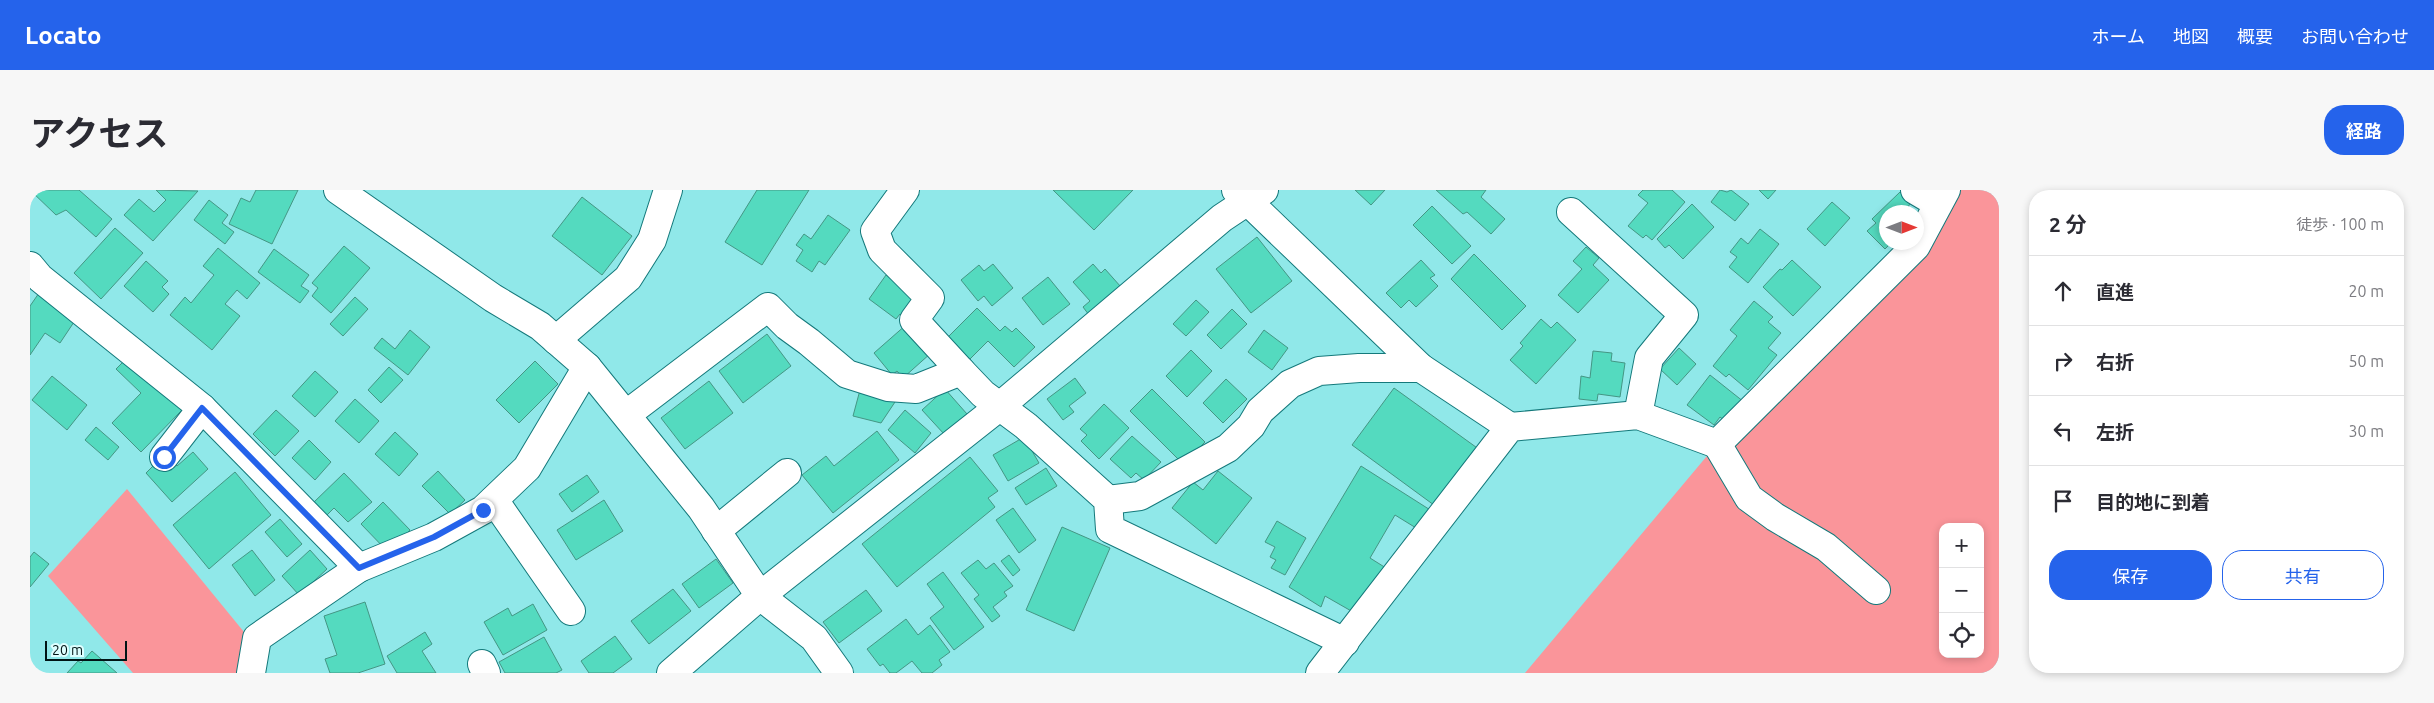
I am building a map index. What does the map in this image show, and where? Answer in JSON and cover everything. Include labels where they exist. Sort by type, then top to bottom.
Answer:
[{"type":"street","points":[[338,190],[493,298],[540,326],[587,367],[627,414],[652,450],[701,508],[760,596],[814,638],[839,673]]},
{"type":"street","points":[[556,340],[628,278],[652,240],[668,190]]},
{"type":"street","points":[[905,190],[876,231],[882,250],[930,298],[914,320],[961,372],[1108,500],[1110,529],[1345,642]]},
{"type":"street","points":[[671,673],[760,596],[999,406],[1249,194],[1421,368],[1510,426],[1638,415],[1717,444],[1749,498],[1775,517],[1826,548],[1876,590]]},
{"type":"street","points":[[1717,444],[1916,246],[1933,194]]},
{"type":"street","points":[[1571,212],[1684,315],[1649,358],[1638,415]]},
{"type":"street","points":[[30,266],[40,278],[202,408],[359,568]]},
{"type":"street","points":[[627,414],[768,307],[787,326],[846,374],[888,387],[916,389],[961,372]]},
{"type":"street","points":[[251,673],[257,638],[359,568],[434,537],[483,510],[494,500],[528,468],[587,367]]},
{"type":"street","points":[[1108,500],[1140,496],[1228,448],[1251,426],[1260,411],[1290,384],[1319,371],[1359,368],[1421,368]]},
{"type":"street","points":[[164,457],[202,408]]},
{"type":"street","points":[[1320,673],[1510,426]]},
{"type":"street","points":[[716,531],[787,473]]},
{"type":"street","points":[[494,500],[571,611]]},
{"type":"shaded area","points":[[1960,190],[1999,190],[1999,673],[1525,673],[1717,444],[1903,250],[1924,250],[1924,228]]},
{"type":"shaded area","points":[[127,489],[244,632],[248,673],[133,673],[48,576]]},
{"type":"building","points":[[30,190],[79,190],[112,219],[96,237],[66,210],[56,215]]},
{"type":"building","points":[[156,190],[198,191],[153,241],[124,215],[139,199],[154,212],[166,200]]},
{"type":"building","points":[[256,190],[298,190],[272,244],[229,224],[241,198],[250,202]]},
{"type":"building","points":[[757,190],[809,190],[762,265],[725,242]]},
{"type":"building","points":[[1053,190],[1133,190],[1094,230]]},
{"type":"building","points":[[1355,190],[1385,190],[1371,205]]},
{"type":"building","points":[[1436,190],[1486,190],[1481,197],[1505,219],[1491,234],[1467,212],[1463,214]]},
{"type":"building","points":[[1643,190],[1672,190],[1685,202],[1652,240],[1646,235],[1643,238],[1628,226],[1648,203],[1638,195]]},
{"type":"building","points":[[1720,190],[1727,192],[1731,190],[1749,204],[1735,221],[1711,202]]},
{"type":"building","points":[[1759,190],[1776,190],[1768,199]]},
{"type":"building","points":[[1900,192],[1911,203],[1909,205],[1887,205]]},
{"type":"building","points":[[582,197],[632,236],[602,275],[552,236]]},
{"type":"building","points":[[209,200],[228,215],[222,223],[234,232],[225,244],[194,220]]},
{"type":"building","points":[[1832,202],[1850,218],[1825,246],[1807,229]]},
{"type":"building","points":[[1692,204],[1714,227],[1683,259],[1669,245],[1665,248],[1657,239]]},
{"type":"building","points":[[1432,206],[1471,246],[1452,264],[1413,225]]},
{"type":"building","points":[[1879,212],[1879,243],[1867,231],[1876,223],[1872,219]]},
{"type":"building","points":[[828,215],[850,230],[825,265],[819,261],[812,272],[796,261],[803,250],[796,245],[804,234],[811,239]]},
{"type":"building","points":[[115,228],[143,253],[101,299],[74,273]]},
{"type":"building","points":[[1760,229],[1779,244],[1748,283],[1729,267],[1737,257],[1730,252],[1741,238],[1748,244]]},
{"type":"building","points":[[1257,237],[1292,281],[1251,313],[1216,269]]},
{"type":"building","points":[[344,246],[370,268],[331,313],[312,296],[318,288],[312,283]]},
{"type":"building","points":[[1586,247],[1599,258],[1593,265],[1609,280],[1578,313],[1558,295],[1582,269],[1573,261]]},
{"type":"building","points":[[218,248],[260,283],[247,299],[237,290],[225,304],[240,316],[212,350],[170,315],[185,297],[191,303],[214,275],[203,266]]},
{"type":"building","points":[[274,249],[309,275],[301,286],[309,291],[300,303],[258,272]]},
{"type":"building","points":[[1474,254],[1526,306],[1502,330],[1451,279]]},
{"type":"building","points":[[1421,260],[1435,275],[1430,278],[1438,286],[1416,307],[1409,300],[1401,308],[1386,293]]},
{"type":"building","points":[[1792,260],[1821,287],[1793,316],[1763,287],[1780,269],[1782,270]]},
{"type":"building","points":[[146,261],[168,281],[162,287],[169,294],[153,312],[124,286]]},
{"type":"building","points":[[993,264],[1013,288],[992,306],[984,296],[978,301],[961,280],[979,265],[984,271]]},
{"type":"building","points":[[1093,264],[1101,273],[1105,269],[1121,287],[1089,315],[1083,307],[1090,301],[1073,282]]},
{"type":"building","points":[[886,275],[919,300],[905,318],[900,314],[896,319],[869,299]]},
{"type":"building","points":[[1048,277],[1070,304],[1043,325],[1022,298]]},
{"type":"building","points":[[39,293],[76,319],[60,343],[45,333],[30,355],[30,306]]},
{"type":"building","points":[[355,297],[368,309],[343,336],[330,324]]},
{"type":"building","points":[[1196,300],[1209,312],[1186,336],[1173,324]]},
{"type":"building","points":[[1754,301],[1773,317],[1768,322],[1781,333],[1768,348],[1777,355],[1748,390],[1729,374],[1726,377],[1713,366],[1737,336],[1730,330]]},
{"type":"building","points":[[977,308],[1000,331],[1005,326],[1012,332],[1016,328],[1035,347],[1014,367],[988,341],[967,362],[945,340]]},
{"type":"building","points":[[1232,309],[1247,324],[1221,349],[1207,335]]},
{"type":"building","points":[[1541,319],[1551,328],[1557,322],[1576,340],[1536,384],[1510,360],[1523,346],[1520,343]]},
{"type":"building","points":[[907,324],[931,353],[903,378],[897,371],[892,375],[874,353]]},
{"type":"building","points":[[410,330],[430,347],[408,375],[374,348],[382,338],[395,349]]},
{"type":"building","points":[[1264,330],[1288,348],[1272,370],[1248,352]]},
{"type":"building","points":[[767,334],[791,366],[743,403],[719,371]]},
{"type":"building","points":[[1679,348],[1696,364],[1677,385],[1660,369]]},
{"type":"building","points":[[1191,350],[1212,371],[1187,397],[1166,376]]},
{"type":"building","points":[[1593,351],[1612,353],[1611,361],[1625,363],[1620,397],[1598,394],[1597,401],[1579,399],[1581,376],[1590,378]]},
{"type":"building","points":[[129,356],[183,409],[141,452],[112,423],[141,393],[116,369]]},
{"type":"building","points":[[535,361],[558,384],[519,423],[496,400]]},
{"type":"building","points":[[389,367],[403,380],[381,403],[368,390]]},
{"type":"building","points":[[315,371],[338,392],[315,417],[292,396]]},
{"type":"building","points":[[1710,375],[1744,402],[1725,421],[1720,417],[1714,425],[1687,405]]},
{"type":"building","points":[[52,376],[87,405],[67,430],[32,400]]},
{"type":"building","points":[[1075,378],[1086,393],[1069,406],[1074,412],[1063,420],[1047,399]]},
{"type":"building","points":[[1226,379],[1247,399],[1223,423],[1203,403]]},
{"type":"building","points":[[709,381],[733,413],[685,449],[661,418]]},
{"type":"building","points":[[1394,388],[1480,450],[1438,508],[1352,445]]},
{"type":"building","points":[[945,389],[967,414],[944,434],[922,410]]},
{"type":"building","points":[[1152,389],[1205,442],[1183,464],[1130,411]]},
{"type":"building","points":[[860,390],[897,399],[881,423],[853,416]]},
{"type":"building","points":[[355,399],[379,421],[359,443],[335,421]]},
{"type":"building","points":[[1104,404],[1129,428],[1099,459],[1081,441],[1087,435],[1080,429]]},
{"type":"building","points":[[276,410],[299,431],[275,456],[253,434]]},
{"type":"building","points":[[905,410],[931,433],[915,453],[888,430]]},
{"type":"building","points":[[96,427],[119,447],[108,460],[85,440]]},
{"type":"building","points":[[877,431],[899,460],[833,513],[802,475],[826,456],[834,466]]},
{"type":"building","points":[[395,432],[418,454],[399,476],[375,454]]},
{"type":"building","points":[[1132,436],[1161,462],[1144,480],[1136,473],[1131,478],[1110,459]]},
{"type":"building","points":[[1024,437],[1039,463],[1008,481],[993,455]]},
{"type":"building","points":[[309,440],[331,462],[315,480],[292,458]]},
{"type":"building","points":[[193,452],[208,469],[172,502],[146,473],[158,461],[171,460],[177,466]]},
{"type":"building","points":[[970,457],[998,491],[988,498],[995,507],[897,587],[862,544]]},
{"type":"building","points":[[1361,466],[1435,513],[1421,531],[1395,515],[1370,558],[1386,568],[1353,612],[1325,596],[1321,607],[1289,587]]},
{"type":"building","points":[[1046,468],[1057,486],[1026,505],[1015,488]]},
{"type":"building","points":[[438,471],[465,500],[450,514],[422,486]]},
{"type":"building","points":[[1218,471],[1252,498],[1216,544],[1172,508],[1193,482],[1203,490]]},
{"type":"building","points":[[235,472],[271,515],[209,569],[173,525]]},
{"type":"building","points":[[344,473],[372,502],[348,522],[334,508],[324,518],[313,503]]},
{"type":"building","points":[[587,475],[599,492],[572,512],[559,494]]},
{"type":"building","points":[[604,500],[623,531],[576,560],[557,530]]},
{"type":"building","points":[[383,502],[410,530],[388,552],[361,524]]},
{"type":"building","points":[[1013,508],[1036,540],[1019,553],[996,520]]},
{"type":"building","points":[[280,519],[302,544],[287,557],[265,532]]},
{"type":"building","points":[[1277,521],[1306,538],[1285,575],[1271,568],[1276,560],[1270,557],[1275,547],[1265,542]]},
{"type":"building","points":[[1062,527],[1110,548],[1074,631],[1026,610]]},
{"type":"building","points":[[252,550],[275,580],[255,596],[232,565]]},
{"type":"building","points":[[310,550],[327,569],[299,595],[282,576]]},
{"type":"building","points":[[34,552],[49,564],[30,587],[30,557]]},
{"type":"building","points":[[1009,555],[1020,570],[1013,576],[1001,561]]},
{"type":"building","points":[[716,559],[733,583],[699,608],[682,584]]},
{"type":"building","points":[[978,560],[986,569],[994,563],[1013,586],[1004,592],[1007,596],[993,607],[1000,616],[992,622],[974,599],[979,595],[961,573]]},
{"type":"building","points":[[943,572],[984,627],[954,650],[930,618],[944,607],[927,584]]},
{"type":"building","points":[[673,589],[691,611],[649,644],[631,621]]},
{"type":"building","points":[[866,590],[882,611],[839,643],[823,622]]},
{"type":"building","points":[[365,602],[385,664],[358,673],[330,673],[325,659],[337,655],[324,616]]},
{"type":"building","points":[[533,604],[547,630],[503,655],[484,622],[508,608],[512,616]]},
{"type":"building","points":[[906,619],[918,635],[930,625],[950,652],[939,660],[942,665],[932,673],[922,673],[912,661],[896,673],[890,673],[883,664],[880,666],[867,649]]},
{"type":"building","points":[[425,632],[432,644],[422,651],[436,673],[397,673],[387,656]]},
{"type":"building","points":[[615,636],[632,659],[613,673],[589,673],[581,661]]},
{"type":"building","points":[[544,637],[562,670],[556,673],[505,673],[499,662]]},
{"type":"building","points":[[92,651],[117,673],[67,673],[78,661],[81,663]]},
{"type":"route","points":[[164,457],[202,408],[359,568],[434,537],[483,510]]}]
